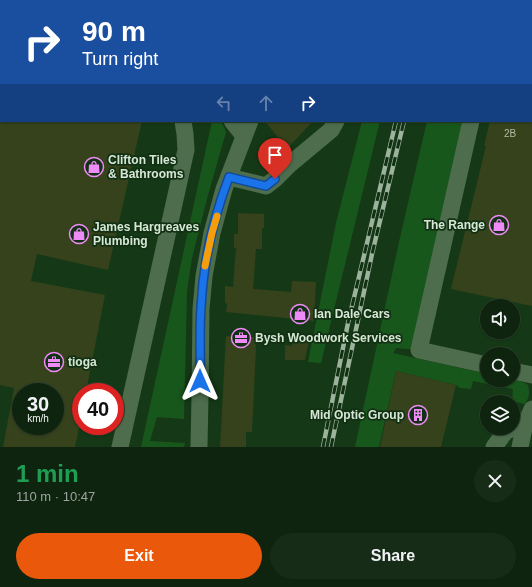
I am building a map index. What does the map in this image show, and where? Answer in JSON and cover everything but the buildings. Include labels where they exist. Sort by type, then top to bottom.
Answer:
[{"type":"street","points":[[120,447],[186,150],[183,122]]},
{"type":"street","points":[[198,447],[201,309],[204,276],[212,233],[224,189],[247,129],[234,122]]},
{"type":"street","points":[[229,177],[266,186],[331,130],[335,122]]},
{"type":"street","points":[[472,122],[419,350],[480,363]]},
{"type":"street","points":[[520,372],[532,375]]},
{"type":"street","points":[[520,424],[532,409]]},
{"type":"street","points":[[494,447],[503,435]]},
{"type":"street","points":[[518,435],[520,447]]},
{"type":"shaded area","points":[[0,122],[532,122],[532,447],[0,447]]},
{"type":"shaded area","points":[[212,122],[221,122],[226,132],[192,258],[187,291],[184,419],[157,417],[150,441],[185,443],[184,447],[141,447]]},
{"type":"shaded area","points":[[362,122],[380,122],[321,363],[308,362],[336,223]]},
{"type":"shaded area","points":[[427,122],[468,122],[419,350],[396,348],[393,353],[480,372],[480,382],[473,381],[471,389],[460,388],[456,385],[396,371],[379,447],[355,447],[399,242]]},
{"type":"shaded area","points":[[520,381],[528,385],[529,395],[525,404],[520,403],[520,395],[512,395],[513,389],[503,387],[520,387]]},
{"type":"railway","points":[[323,447],[348,323],[396,122]]},
{"type":"railway","points":[[331,447],[372,254],[404,122]]},
{"type":"slow traffic","points":[[205,266],[217,216]]},
{"type":"place","name":"Clifton Tiles & Bathrooms","points":[[94,167]]},
{"type":"place","name":"The Range","points":[[499,225]]},
{"type":"place","name":"James Hargreaves Plumbing","points":[[79,234]]},
{"type":"place","name":"Ian Dale Cars","points":[[300,314]]},
{"type":"place","name":"Bysh Woodwork Services","points":[[241,338]]},
{"type":"place","name":"tioga","points":[[54,362]]},
{"type":"place","name":"Mid Optic Group","points":[[418,415]]},
{"type":"route","points":[[200,381],[201,309],[204,276],[212,233],[224,189],[229,177],[266,186],[275,179]]}]
